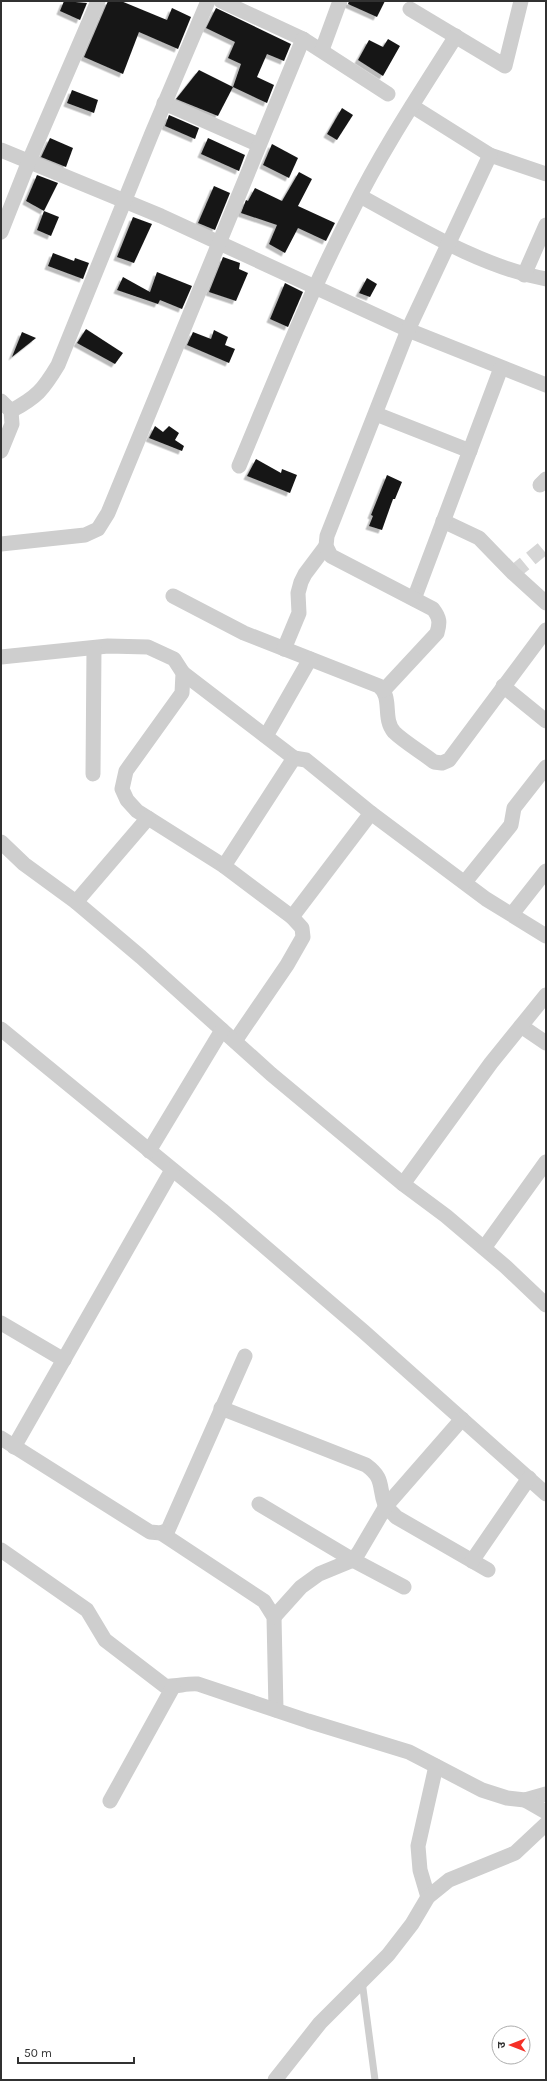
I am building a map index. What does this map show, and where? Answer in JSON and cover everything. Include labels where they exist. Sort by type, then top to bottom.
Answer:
[{"type":"street","points":[[1,232],[29,161],[98,1]]},
{"type":"street","points":[[1,451],[12,424],[6,406],[31,401],[46,385],[58,365],[164,103],[208,1]]},
{"type":"street","points":[[221,1],[303,39],[388,94]]},
{"type":"street","points":[[322,50],[340,1]]},
{"type":"street","points":[[410,9],[505,66],[521,1]]},
{"type":"street","points":[[239,466],[314,286],[360,196],[412,106],[456,36]]},
{"type":"street","points":[[1,544],[85,535],[98,529],[108,513],[303,39]]},
{"type":"street","points":[[164,103],[259,145]]},
{"type":"street","points":[[412,106],[490,156],[546,174]]},
{"type":"street","points":[[1,150],[220,242],[408,330],[546,385]]},
{"type":"street","points":[[384,690],[436,633],[440,624],[439,616],[434,609],[339,562],[331,556],[326,546],[327,536],[408,330],[490,156]]},
{"type":"street","points":[[360,196],[449,244],[524,275],[546,279]]},
{"type":"street","points":[[524,275],[546,225]]},
{"type":"street","points":[[414,599],[501,368]]},
{"type":"street","points":[[376,414],[470,451]]},
{"type":"street","points":[[444,521],[479,538],[513,573],[546,602]]},
{"type":"street","points":[[284,648],[299,613],[298,593],[304,574],[326,546]]},
{"type":"street","points":[[174,596],[244,632],[379,686],[384,690],[387,696],[388,715],[394,732],[434,762],[442,763],[449,760],[546,630]]},
{"type":"street","points":[[1,657],[94,648],[148,647],[174,659],[183,673],[294,758],[306,760],[371,813],[486,899],[546,936]]},
{"type":"street","points":[[93,774],[94,648]]},
{"type":"street","points":[[266,736],[310,659]]},
{"type":"street","points":[[183,673],[182,693],[126,771],[122,789],[127,800],[137,811],[224,866],[292,917],[302,928],[303,937],[287,965],[235,1041]]},
{"type":"street","points":[[503,686],[546,721]]},
{"type":"street","points":[[224,866],[294,758]]},
{"type":"street","points":[[465,882],[511,825],[514,808],[546,767]]},
{"type":"street","points":[[292,917],[371,813]]},
{"type":"street","points":[[76,902],[148,818]]},
{"type":"street","points":[[1,842],[24,864],[76,902],[141,957],[271,1074],[403,1184],[446,1216],[484,1248],[546,1305]]},
{"type":"street","points":[[512,914],[546,871]]},
{"type":"street","points":[[403,1184],[491,1063],[546,995]]},
{"type":"street","points":[[521,1026],[546,1043]]},
{"type":"street","points":[[1,1028],[358,1326],[546,1494]]},
{"type":"street","points":[[149,1151],[222,1030]]},
{"type":"street","points":[[484,1248],[546,1162]]},
{"type":"street","points":[[14,1447],[172,1170]]},
{"type":"street","points":[[1,1323],[64,1360]]},
{"type":"street","points":[[161,1534],[168,1530],[245,1356]]},
{"type":"street","points":[[221,1408],[366,1465],[376,1473],[380,1480],[386,1506],[402,1520],[488,1570]]},
{"type":"street","points":[[274,1617],[301,1587],[319,1574],[353,1560],[360,1552],[386,1506],[462,1419]]},
{"type":"street","points":[[1,1438],[150,1532],[161,1534],[264,1602],[271,1609],[274,1617],[276,1710]]},
{"type":"street","points":[[472,1561],[528,1478]]},
{"type":"street","points":[[259,1504],[353,1560],[404,1587]]},
{"type":"street","points":[[1,1550],[87,1610],[105,1640],[156,1681],[165,1686],[173,1687],[198,1684],[409,1752],[482,1790],[507,1798],[525,1800],[546,1794]]},
{"type":"street","points":[[110,1801],[173,1687]]},
{"type":"street","points":[[428,1897],[420,1870],[418,1846],[436,1766]]},
{"type":"street","points":[[525,1800],[546,1812]]},
{"type":"street","points":[[275,2080],[320,2023],[388,1955],[412,1924],[428,1897],[449,1880],[515,1853],[546,1824]]},
{"type":"lane","points":[[362,1981],[375,2080]]},
{"type":"building","points":[[64,1],[87,3],[80,20],[60,11]]},
{"type":"building","points":[[108,1],[121,1],[167,20],[172,8],[191,17],[178,49],[139,32],[123,74],[84,57]]},
{"type":"building","points":[[349,1],[385,1],[377,17],[348,4]]},
{"type":"building","points":[[216,8],[291,44],[284,61],[267,54],[257,77],[274,85],[267,103],[233,87],[241,64],[228,58],[235,42],[206,28]]},
{"type":"building","points":[[388,39],[400,46],[383,76],[358,60],[369,40],[383,47]]},
{"type":"building","points":[[199,70],[233,87],[218,116],[176,99]]},
{"type":"building","points":[[72,90],[98,100],[94,113],[67,103]]},
{"type":"building","points":[[342,108],[353,115],[337,140],[327,134]]},
{"type":"building","points":[[169,115],[199,128],[195,139],[165,126]]},
{"type":"building","points":[[50,138],[73,148],[66,167],[41,157]]},
{"type":"building","points":[[208,138],[245,155],[239,171],[201,154]]},
{"type":"building","points":[[272,144],[298,158],[289,178],[263,165]]},
{"type":"building","points":[[299,172],[312,179],[298,206],[335,223],[326,241],[298,228],[285,253],[269,244],[277,225],[241,213],[246,200],[248,201],[255,188],[282,201]]},
{"type":"building","points":[[37,175],[58,183],[44,211],[26,201]]},
{"type":"building","points":[[214,186],[230,193],[215,230],[198,223]]},
{"type":"building","points":[[44,211],[59,217],[51,236],[37,230]]},
{"type":"building","points":[[133,217],[152,224],[134,263],[117,257]]},
{"type":"building","points":[[53,253],[74,261],[75,258],[89,263],[83,279],[48,266]]},
{"type":"building","points":[[223,257],[240,263],[239,269],[248,273],[236,301],[209,292]]},
{"type":"building","points":[[157,272],[192,286],[182,309],[160,300],[158,304],[117,290],[123,277],[150,292]]},
{"type":"building","points":[[367,278],[377,284],[370,297],[359,293]]},
{"type":"building","points":[[285,283],[303,292],[288,327],[270,319]]},
{"type":"building","points":[[86,329],[123,353],[115,364],[77,343]]},
{"type":"building","points":[[214,330],[228,337],[225,345],[235,349],[229,363],[187,345],[193,332],[211,339]]},
{"type":"building","points":[[22,332],[36,338],[12,357]]},
{"type":"building","points":[[155,426],[163,432],[169,426],[179,433],[175,440],[184,446],[182,451],[149,438]]},
{"type":"building","points":[[256,459],[281,473],[282,469],[297,475],[290,493],[247,476]]},
{"type":"building","points":[[387,475],[402,482],[395,499],[393,499],[382,530],[369,526],[373,516],[371,515]]},
{"type":"tunnel","points":[[513,573],[546,546]]}]
